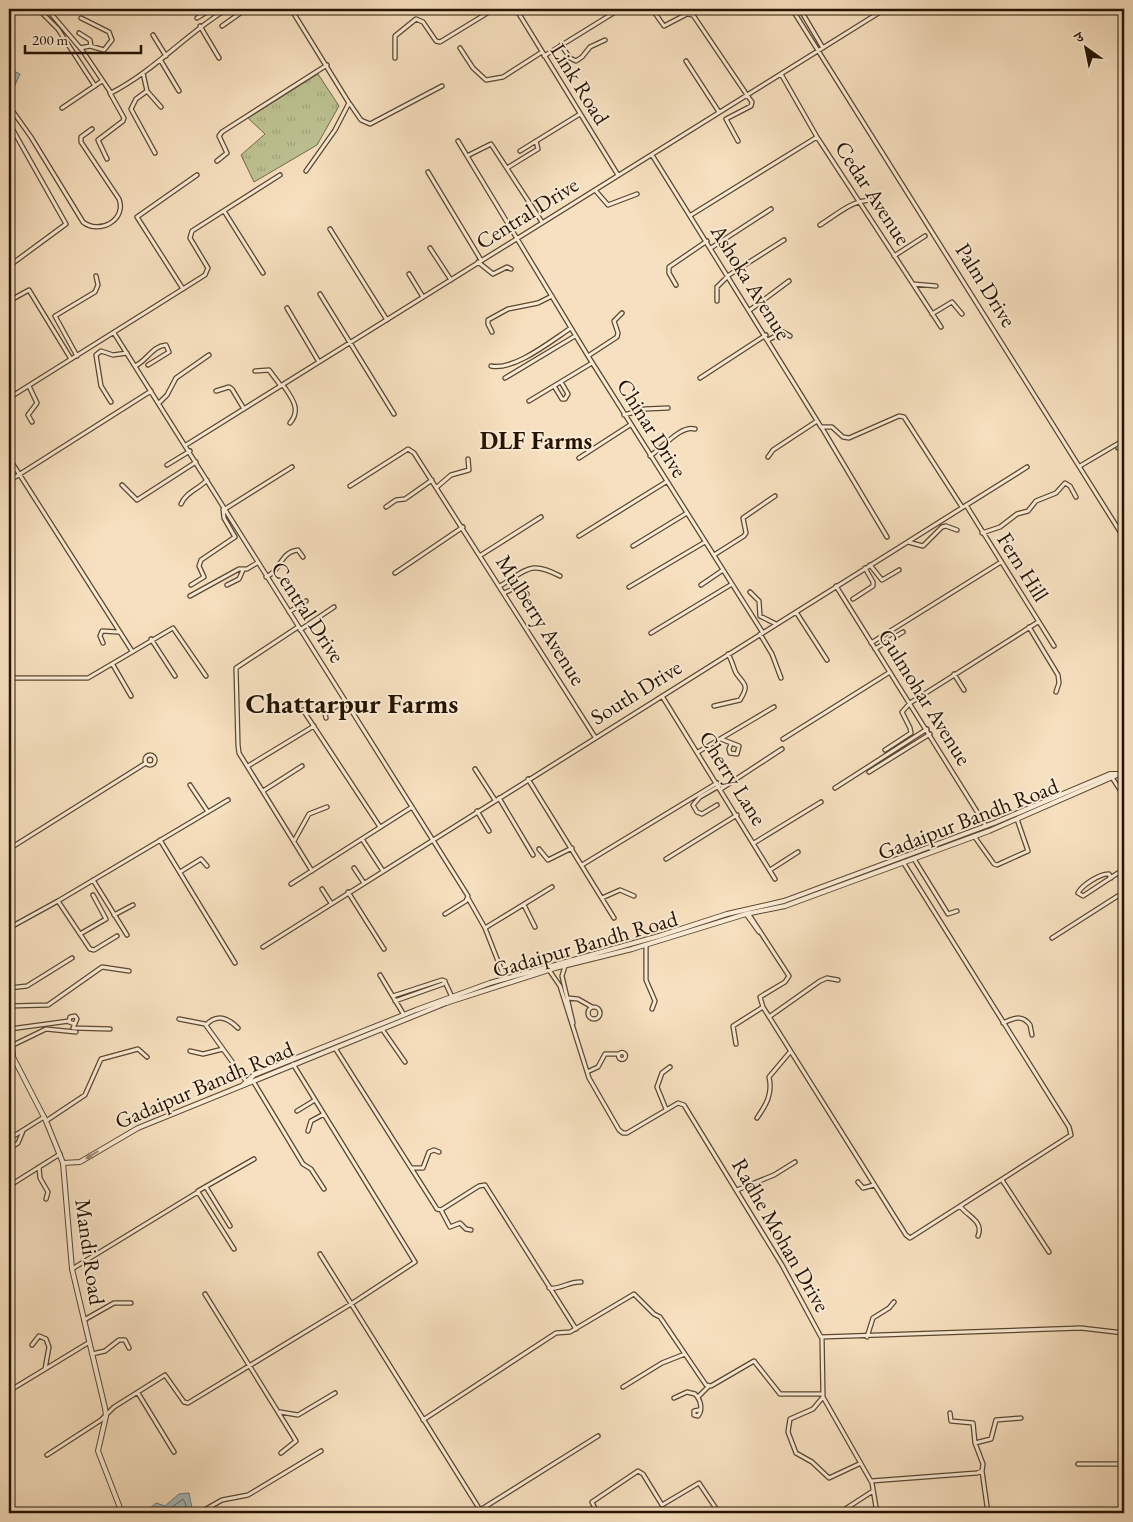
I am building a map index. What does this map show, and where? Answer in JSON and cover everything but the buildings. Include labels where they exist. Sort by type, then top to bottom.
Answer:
[{"type":"street","points":[[38,9],[58,29],[95,86]]},
{"type":"street","points":[[47,9],[80,48],[110,93],[124,120],[98,140],[107,159]]},
{"type":"street","points":[[197,18],[212,9]]},
{"type":"street","points":[[110,93],[161,61],[200,26],[227,9]]},
{"type":"street","points":[[222,26],[246,9]]},
{"type":"street","points":[[292,9],[361,120],[370,124],[442,86]]},
{"type":"street","points":[[395,58],[395,36],[416,19],[421,20],[436,41],[440,42],[494,9]]},
{"type":"street","name":"Link Road","points":[[516,9],[618,175]]},
{"type":"street","points":[[544,56],[620,9]]},
{"type":"street","points":[[652,9],[664,26],[686,14],[693,15],[748,95],[752,102],[751,106],[726,119],[738,141]]},
{"type":"street","name":"Palm Drive","points":[[792,9],[1124,538]]},
{"type":"street","points":[[800,9],[823,48]]},
{"type":"street","name":"Central Drive","points":[[186,445],[885,9]]},
{"type":"street","points":[[80,48],[91,46],[100,50],[107,48],[112,40],[106,30],[81,18]]},
{"type":"street","points":[[200,26],[219,58]]},
{"type":"street","points":[[78,33],[90,40],[91,46]]},
{"type":"street","points":[[153,35],[166,56]]},
{"type":"street","points":[[561,46],[576,61],[590,47],[605,40]]},
{"type":"street","points":[[460,48],[473,68],[486,80],[503,76],[542,52]]},
{"type":"street","points":[[161,61],[179,91]]},
{"type":"street","points":[[686,61],[719,112]]},
{"type":"street","points":[[217,161],[227,153],[219,136],[222,132],[327,65]]},
{"type":"street","points":[[143,73],[147,90],[161,107]]},
{"type":"street","name":"Cedar Avenue","points":[[781,74],[817,137],[941,327]]},
{"type":"street","points":[[62,108],[102,81]]},
{"type":"street","points":[[147,90],[136,99],[131,109],[155,153]]},
{"type":"street","points":[[306,171],[335,130],[349,103]]},
{"type":"street","points":[[9,106],[31,137],[83,222],[92,227],[101,228],[118,216],[121,207],[119,199],[81,142],[81,137],[92,129]]},
{"type":"street","points":[[520,151],[580,114]]},
{"type":"street","points":[[9,123],[66,224],[9,266]]},
{"type":"street","points":[[9,135],[14,131]]},
{"type":"street","points":[[691,215],[817,137]]},
{"type":"street","name":"Chinar Drive","points":[[458,141],[630,425],[732,584],[772,654],[781,678]]},
{"type":"street","points":[[507,168],[538,148],[536,141]]},
{"type":"street","points":[[467,156],[489,143],[542,222]]},
{"type":"street","name":"Ashoka Avenue","points":[[652,155],[766,335],[887,537]]},
{"type":"street","points":[[428,172],[480,261],[491,273],[508,267],[511,269]]},
{"type":"street","points":[[183,289],[137,217],[197,175]]},
{"type":"street","points":[[9,398],[205,275],[208,268],[191,240],[191,233],[280,176]]},
{"type":"street","points":[[595,190],[608,205],[637,194]]},
{"type":"street","points":[[820,225],[859,201],[868,199],[878,201]]},
{"type":"street","points":[[711,248],[771,209]]},
{"type":"street","points":[[224,211],[263,273]]},
{"type":"street","points":[[330,229],[387,320]]},
{"type":"street","points":[[894,256],[925,236]]},
{"type":"street","points":[[717,300],[717,287],[728,275],[784,240]]},
{"type":"street","points":[[676,285],[669,273],[669,267],[707,241]]},
{"type":"street","points":[[430,248],[451,280]]},
{"type":"street","points":[[409,274],[424,297]]},
{"type":"street","points":[[77,356],[55,316],[95,292],[98,285],[96,276]]},
{"type":"street","points":[[750,310],[789,281]]},
{"type":"street","points":[[913,284],[936,286]]},
{"type":"street","points":[[9,301],[29,290],[72,359]]},
{"type":"street","points":[[320,294],[394,414]]},
{"type":"street","points":[[492,332],[488,320],[508,309],[538,303],[552,296]]},
{"type":"street","points":[[932,314],[952,302],[962,314]]},
{"type":"street","points":[[287,308],[319,362]]},
{"type":"street","points":[[588,356],[617,337],[614,319],[622,313]]},
{"type":"street","points":[[491,366],[499,368],[512,364],[571,328]]},
{"type":"street","points":[[768,340],[783,332],[790,336]]},
{"type":"street","name":"Central Drive","points":[[114,333],[190,451],[257,563],[412,806],[468,898],[485,928],[505,979]]},
{"type":"street","points":[[700,378],[766,335]]},
{"type":"street","points":[[505,378],[576,336]]},
{"type":"street","points":[[135,366],[141,364],[148,353],[166,345],[169,352],[148,365]]},
{"type":"street","points":[[111,402],[101,386],[96,355],[102,352],[113,355],[127,353]]},
{"type":"street","points":[[159,403],[167,396],[176,378],[209,355]]},
{"type":"street","points":[[529,402],[592,363]]},
{"type":"street","points":[[255,371],[269,370],[282,385],[296,410],[296,415],[290,423]]},
{"type":"street","points":[[554,386],[562,399],[565,398],[568,394],[561,382]]},
{"type":"street","points":[[29,386],[37,404],[28,415],[32,422]]},
{"type":"street","points":[[216,391],[229,387],[244,409]]},
{"type":"street","points":[[9,481],[151,391]]},
{"type":"street","points":[[624,415],[645,409],[668,408]]},
{"type":"street","name":"Fern Hill","points":[[821,427],[832,427],[843,437],[849,438],[899,416],[904,417],[982,532],[1054,646]]},
{"type":"street","points":[[768,457],[773,450],[817,422]]},
{"type":"street","points":[[579,458],[630,425]]},
{"type":"street","points":[[650,456],[679,432],[688,428],[695,429]]},
{"type":"street","points":[[1080,466],[1124,440]]},
{"type":"street","points":[[1118,448],[1124,448]]},
{"type":"street","name":"Mulberry Avenue","points":[[350,486],[408,449],[414,453],[463,527],[595,737]]},
{"type":"street","points":[[167,465],[190,451]]},
{"type":"street","points":[[9,458],[118,632],[132,651]]},
{"type":"street","points":[[437,487],[451,475],[469,470],[468,459]]},
{"type":"street","points":[[122,485],[137,500],[196,462]]},
{"type":"street","points":[[225,509],[292,467]]},
{"type":"street","name":"South Drive","points":[[263,947],[432,839],[1027,467]]},
{"type":"street","points":[[181,504],[185,496],[196,490],[207,480]]},
{"type":"street","points":[[386,507],[396,500],[405,499],[432,480]]},
{"type":"street","points":[[580,536],[666,482]]},
{"type":"street","points":[[982,532],[1005,525],[1017,514],[1028,511],[1036,501],[1058,491],[1066,483],[1070,486],[1076,497]]},
{"type":"street","points":[[714,555],[744,536],[746,533],[743,518],[775,496]]},
{"type":"street","points":[[191,586],[204,577],[199,566],[201,560],[235,537],[224,518],[221,501]]},
{"type":"street","points":[[633,546],[686,513]]},
{"type":"street","points":[[481,556],[541,518]]},
{"type":"street","points":[[908,542],[923,546],[942,527],[949,526],[957,530]]},
{"type":"street","points":[[395,573],[463,527]]},
{"type":"street","points":[[629,586],[705,542]]},
{"type":"street","points":[[266,577],[274,573],[280,560],[295,550],[298,550],[303,557]]},
{"type":"street","points":[[871,643],[1001,562]]},
{"type":"street","points":[[190,596],[239,569],[243,570],[257,563]]},
{"type":"street","points":[[870,565],[882,580],[899,570]]},
{"type":"street","points":[[500,586],[532,568],[542,567],[560,576]]},
{"type":"street","points":[[854,599],[873,586],[865,568]]},
{"type":"street","points":[[227,585],[239,579],[243,570]]},
{"type":"street","points":[[701,585],[723,570]]},
{"type":"street","points":[[651,633],[732,584]]},
{"type":"street","points":[[504,593],[519,586],[527,594]]},
{"type":"street","name":"Gulmohar Avenue","points":[[836,586],[986,826]]},
{"type":"street","points":[[750,592],[759,601],[760,616],[776,624]]},
{"type":"street","points":[[289,612],[306,601]]},
{"type":"street","points":[[312,871],[239,753],[236,668],[334,607]]},
{"type":"street","points":[[796,612],[827,660]]},
{"type":"street","points":[[885,750],[911,733],[902,712],[910,703],[1038,622]]},
{"type":"street","points":[[1029,627],[1058,675],[1059,683],[1056,692]]},
{"type":"street","points":[[9,678],[84,678],[113,665],[151,639],[168,629],[174,628],[206,676]]},
{"type":"street","points":[[103,643],[100,636],[102,632],[118,632]]},
{"type":"street","points":[[875,649],[903,632]]},
{"type":"street","points":[[151,639],[174,676]]},
{"type":"street","points":[[714,706],[740,700],[746,688],[743,680],[736,673],[728,654]]},
{"type":"street","points":[[113,665],[131,696]]},
{"type":"street","points":[[784,739],[890,672]]},
{"type":"street","points":[[954,674],[964,690]]},
{"type":"street","name":"Cherry Lane","points":[[662,696],[775,879]]},
{"type":"street","points":[[326,718],[324,709],[332,709],[345,701]]},
{"type":"street","points":[[698,752],[774,708]]},
{"type":"street","points":[[303,710],[380,827]]},
{"type":"street","points":[[248,766],[314,726]]},
{"type":"street","points":[[835,788],[927,729]]},
{"type":"street","points":[[869,772],[930,734]]},
{"type":"street","points":[[721,738],[731,744]]},
{"type":"street","points":[[717,806],[702,814],[697,812],[693,805],[700,797],[782,749]]},
{"type":"street","points":[[9,849],[146,763]]},
{"type":"street","points":[[263,791],[302,766]]},
{"type":"street","points":[[475,769],[533,854]]},
{"type":"street","name":"Gadaipur Bandh Road","points":[[63,1163],[80,1162],[127,1133],[244,1083],[446,1003],[549,970],[646,945],[747,913],[785,906],[974,836],[1113,779],[1124,772]]},
{"type":"street","points":[[179,1019],[201,1022],[206,1025],[244,1083],[254,1075],[452,997],[505,979],[659,936],[727,914],[784,900],[986,826],[1110,774],[1119,774]]},
{"type":"street","points":[[528,779],[614,918]]},
{"type":"street","points":[[1113,779],[1124,796]]},
{"type":"street","points":[[190,785],[208,812]]},
{"type":"street","points":[[582,865],[719,786]]},
{"type":"street","points":[[9,928],[228,800]]},
{"type":"street","points":[[754,843],[822,802]]},
{"type":"street","points":[[291,884],[412,806]]},
{"type":"street","points":[[294,841],[309,814],[327,807]]},
{"type":"street","points":[[477,811],[489,831]]},
{"type":"street","points":[[666,859],[737,815]]},
{"type":"street","points":[[974,836],[994,864],[997,865],[1028,851],[1017,819]]},
{"type":"street","points":[[362,839],[383,871]]},
{"type":"street","points":[[160,840],[235,962]]},
{"type":"street","points":[[539,849],[548,860],[572,848]]},
{"type":"street","points":[[770,870],[798,852]]},
{"type":"street","points":[[913,858],[948,914],[957,911]]},
{"type":"street","points":[[180,872],[201,859],[207,866]]},
{"type":"street","points":[[747,913],[788,976],[784,982],[760,997],[763,1008],[908,1238],[1071,1135],[1069,1128],[903,861]]},
{"type":"street","points":[[354,868],[364,883]]},
{"type":"street","points":[[1111,878],[1109,874],[1103,875],[1080,889],[1078,893],[1082,896],[1111,878],[1124,869]]},
{"type":"street","points":[[92,880],[127,936]]},
{"type":"street","points":[[485,928],[552,887]]},
{"type":"street","points":[[322,889],[331,903]]},
{"type":"street","points":[[602,898],[620,890],[634,896]]},
{"type":"street","points":[[348,892],[384,949]]},
{"type":"street","points":[[1052,938],[1124,892]]},
{"type":"street","points":[[80,934],[106,919],[92,895]]},
{"type":"street","points":[[445,914],[468,898]]},
{"type":"street","points":[[58,901],[90,949],[94,950],[116,936]]},
{"type":"street","points":[[114,915],[133,904]]},
{"type":"street","points":[[524,905],[535,927]]},
{"type":"street","points":[[646,945],[646,980],[655,1001],[652,1009]]},
{"type":"street","points":[[9,988],[27,986],[72,958]]},
{"type":"street","points":[[565,966],[562,976],[568,998],[572,1026]]},
{"type":"street","points":[[9,1006],[48,1005],[102,967],[129,971]]},
{"type":"street","points":[[549,970],[560,986],[587,1072],[623,1133],[633,1130],[666,1109],[657,1087],[662,1073],[670,1067]]},
{"type":"street","points":[[380,974],[404,1015]]},
{"type":"street","points":[[768,1017],[820,981],[827,978],[838,980]]},
{"type":"street","points":[[393,996],[442,980],[445,982]]},
{"type":"street","points":[[445,982],[452,997]]},
{"type":"street","points":[[395,1001],[445,982]]},
{"type":"street","name":"Mandi Road","points":[[9,998],[11,1046],[14,1062],[45,1119],[61,1154],[63,1163],[72,1269],[106,1416],[98,1451],[122,1513]]},
{"type":"street","points":[[568,998],[578,999],[592,1007]]},
{"type":"street","points":[[736,1044],[733,1026],[763,1008]]},
{"type":"street","points":[[10,1030],[69,1020],[70,1016],[75,1016],[77,1019],[73,1028],[110,1029]]},
{"type":"street","points":[[1002,1023],[1017,1017],[1024,1019],[1031,1027],[1032,1035]]},
{"type":"street","points":[[206,1025],[213,1019],[224,1018],[238,1028]]},
{"type":"street","points":[[69,1020],[71,1024],[75,1024]]},
{"type":"street","points":[[382,1029],[405,1062]]},
{"type":"street","points":[[11,1046],[46,1030],[76,1032]]},
{"type":"street","points":[[335,1048],[436,1207],[441,1210],[450,1227],[460,1223],[466,1229],[471,1230]]},
{"type":"street","points":[[9,1139],[84,1095],[94,1078],[99,1062],[104,1058],[138,1049],[147,1057]]},
{"type":"street","points":[[190,1051],[199,1054],[223,1049]]},
{"type":"street","points":[[757,1118],[769,1097],[771,1086],[769,1077],[790,1052]]},
{"type":"street","points":[[587,1072],[598,1067],[605,1054],[619,1054]]},
{"type":"street","points":[[48,1455],[106,1416],[114,1407],[166,1375],[184,1402],[188,1403],[351,1304],[415,1260],[292,1064]]},
{"type":"street","points":[[253,1081],[302,1163],[312,1169],[324,1189]]},
{"type":"street","points":[[297,1111],[315,1100]]},
{"type":"street","name":"Radhe Mohan Drive","points":[[666,1109],[679,1103],[684,1105],[737,1190],[822,1338],[1081,1328],[1124,1333]]},
{"type":"street","points":[[308,1130],[310,1122],[324,1114]]},
{"type":"street","points":[[9,1149],[18,1143],[23,1130]]},
{"type":"street","points":[[412,1168],[423,1168],[429,1152],[435,1150],[439,1152]]},
{"type":"street","points":[[9,1186],[61,1154]]},
{"type":"street","points":[[72,1269],[254,1158]]},
{"type":"street","points":[[737,1190],[774,1175],[795,1162]]},
{"type":"street","points":[[39,1167],[40,1178],[48,1192],[46,1199]]},
{"type":"street","points":[[1002,1180],[1048,1252]]},
{"type":"street","points":[[858,1182],[863,1188],[874,1185]]},
{"type":"street","points":[[441,1210],[480,1186],[485,1185],[548,1288],[576,1329]]},
{"type":"street","points":[[206,1187],[230,1226]]},
{"type":"street","points":[[198,1192],[234,1250]]},
{"type":"street","points":[[960,1206],[979,1224],[981,1230],[978,1236]]},
{"type":"street","points":[[320,1254],[481,1511],[598,1436]]},
{"type":"street","points":[[548,1288],[555,1289],[573,1282],[581,1282]]},
{"type":"street","points":[[205,1294],[280,1412],[296,1442],[281,1454]]},
{"type":"street","points":[[423,1420],[556,1333],[569,1333],[635,1294],[652,1313],[660,1317],[709,1386]]},
{"type":"street","points":[[84,1320],[114,1302],[131,1303]]},
{"type":"street","points":[[867,1337],[873,1318],[889,1308],[894,1302]]},
{"type":"street","points":[[32,1345],[39,1336],[44,1337],[48,1342],[45,1370]]},
{"type":"street","points":[[822,1338],[823,1396],[859,1464],[871,1481],[877,1513]]},
{"type":"street","points":[[92,1354],[105,1351],[121,1339],[125,1340],[129,1348]]},
{"type":"street","points":[[9,1391],[88,1342]]},
{"type":"street","points":[[623,1387],[662,1363],[685,1354]]},
{"type":"street","points":[[698,1396],[709,1386],[753,1361],[780,1394],[823,1396]]},
{"type":"street","points":[[674,1398],[687,1392],[698,1396],[701,1404],[699,1410]]},
{"type":"street","points":[[138,1393],[174,1452]]},
{"type":"street","points":[[280,1412],[298,1415],[335,1393]]},
{"type":"street","points":[[823,1396],[813,1409],[790,1419],[787,1426],[790,1444],[798,1456],[812,1462],[829,1478],[859,1464]]},
{"type":"street","points":[[950,1413],[951,1420],[972,1423],[975,1444],[983,1464],[982,1471],[988,1513]]},
{"type":"street","points":[[975,1444],[992,1439],[996,1420],[1021,1418]]},
{"type":"street","points":[[198,1513],[222,1500],[248,1495],[321,1450]]},
{"type":"street","points":[[1078,1464],[1124,1464]]},
{"type":"street","points":[[597,1513],[592,1502],[638,1471],[643,1474],[662,1506],[699,1483],[719,1513]]},
{"type":"street","points":[[871,1481],[977,1474],[982,1471]]},
{"type":"street","points":[[839,1513],[873,1491]]},
{"type":"green space","points":[[318,74],[339,106],[317,145],[254,182],[241,155],[265,134],[248,118]]},
{"type":"water","points":[[9,69],[20,74],[14,87],[9,87]]},
{"type":"water","points":[[189,1493],[192,1508],[183,1513],[151,1513],[150,1508],[156,1503],[165,1506],[179,1494]]},
{"type":"district","name":"DLF Farms","points":[[536,440]]},
{"type":"district","name":"Chattarpur Farms","points":[[352,703]]}]
